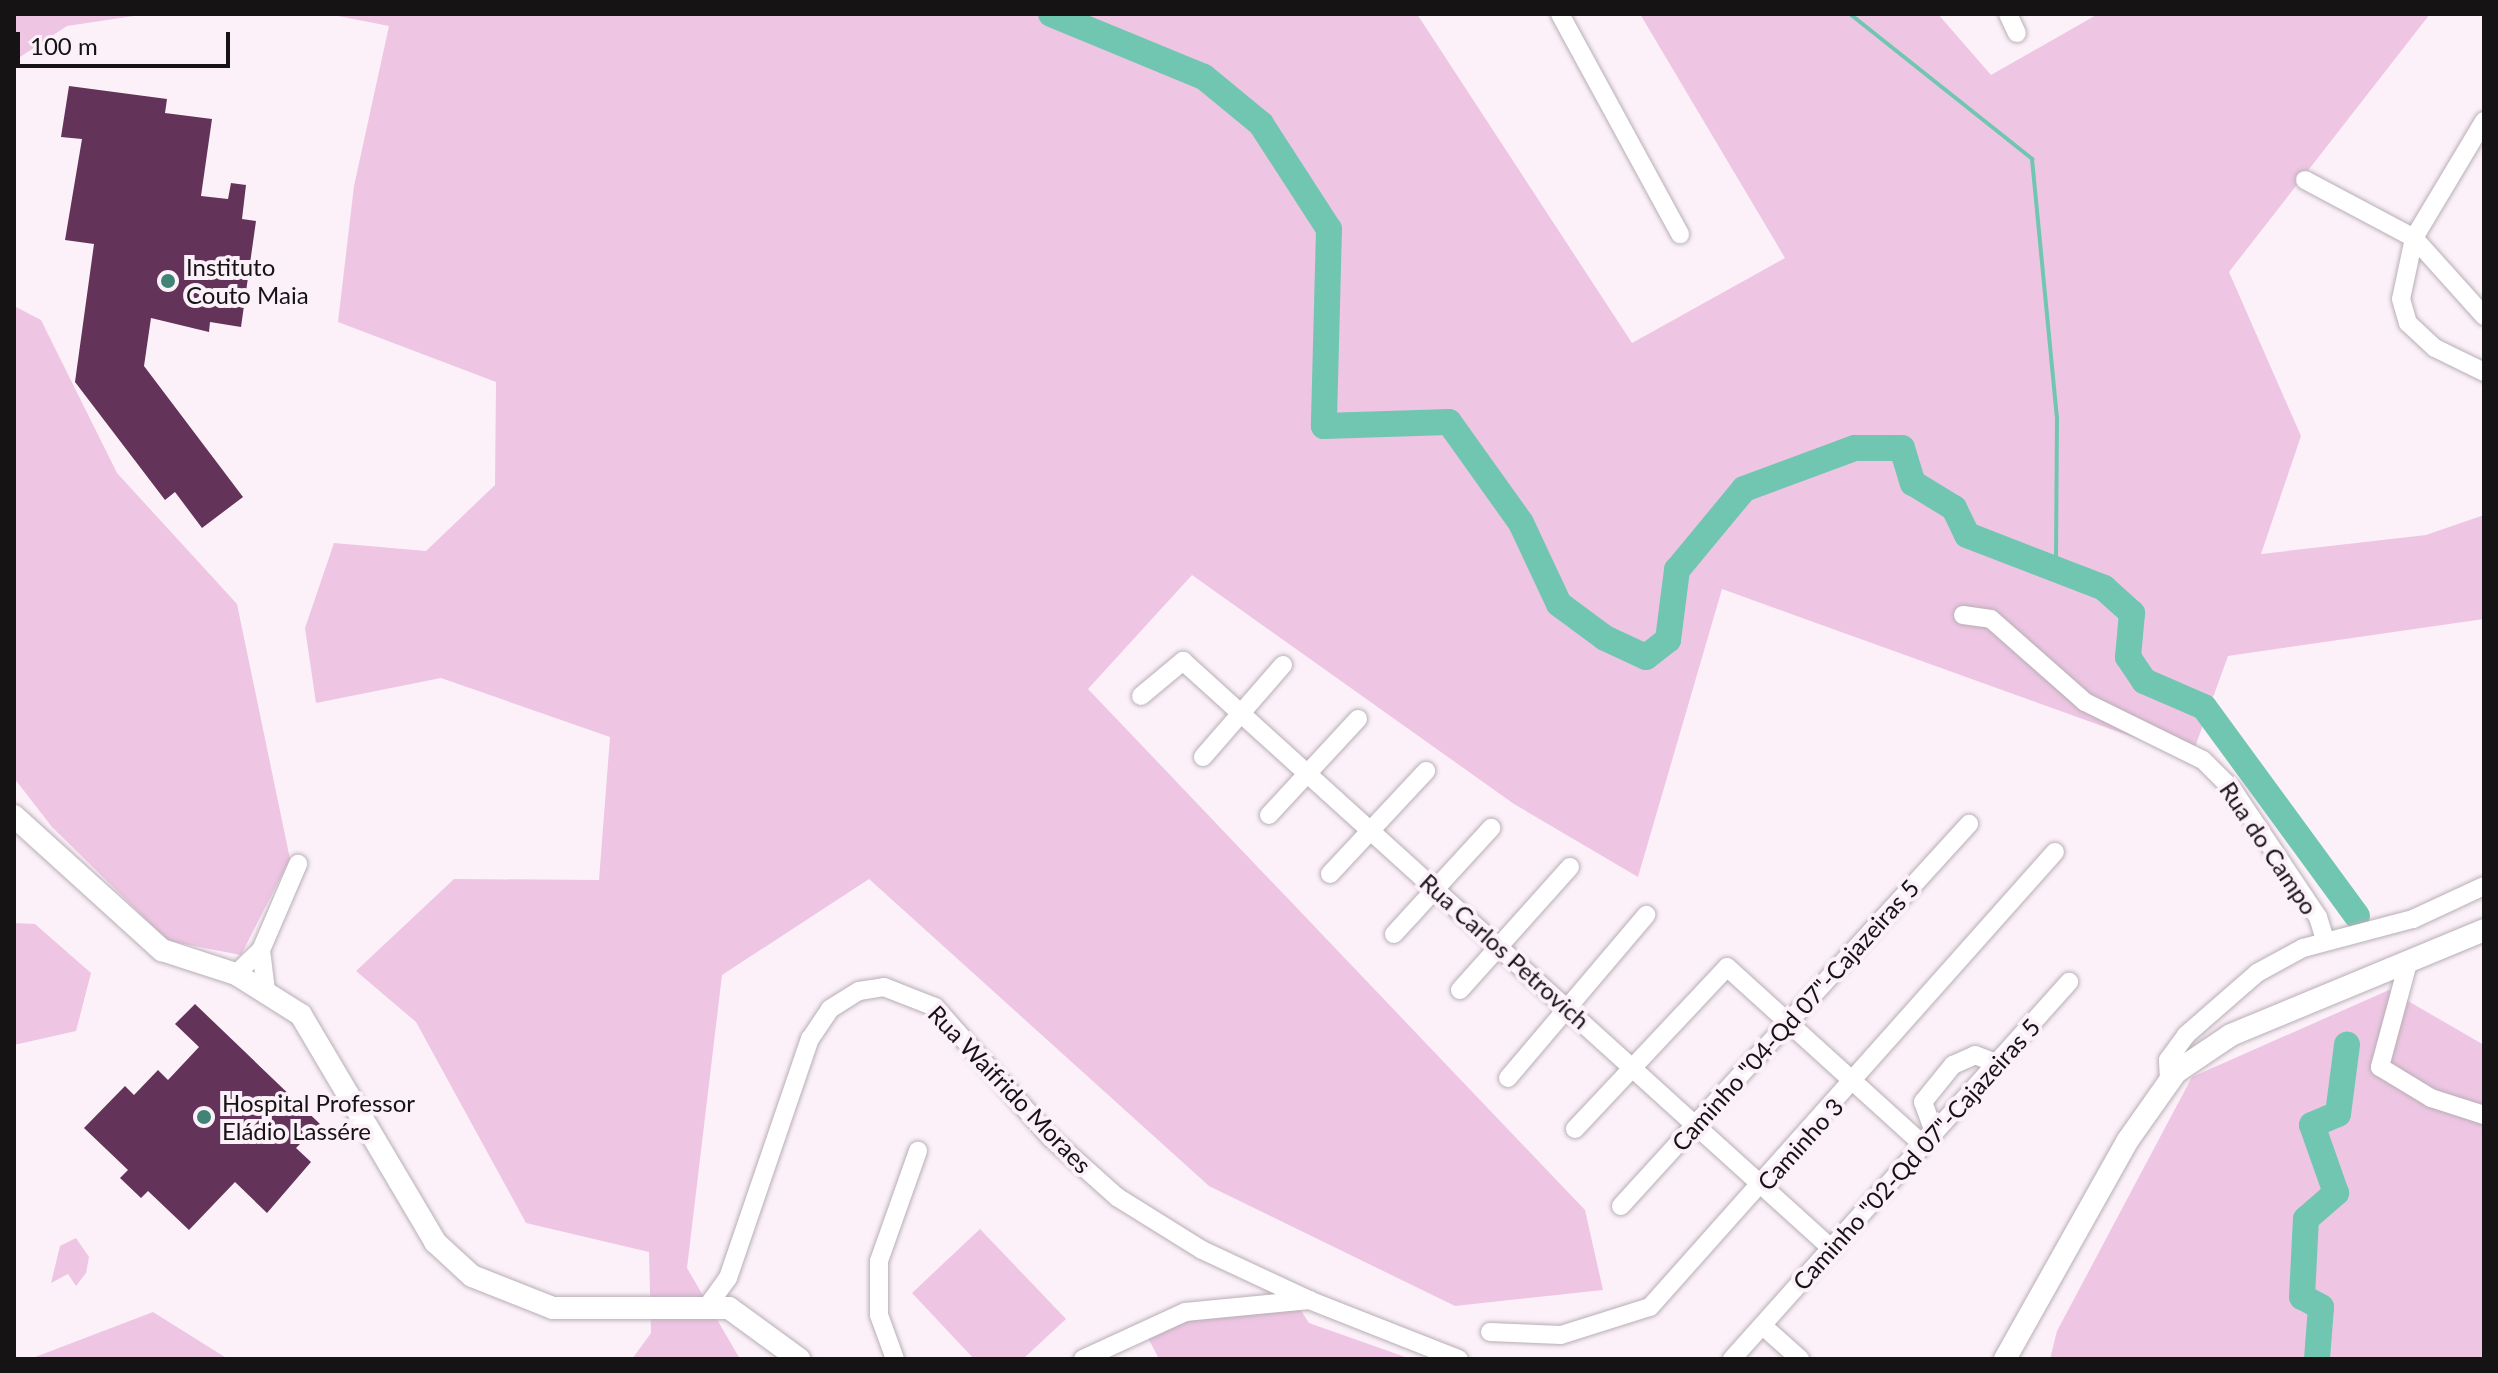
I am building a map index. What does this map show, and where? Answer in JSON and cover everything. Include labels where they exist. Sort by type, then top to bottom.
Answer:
[{"type":"main road","points":[[18,826],[162,950],[236,974],[266,988],[320,1040],[435,1242],[472,1276],[553,1308],[719,1306],[799,1359]]},
{"type":"main road","points":[[2005,1359],[2169,1080],[2231,1035],[2484,930]]},
{"type":"street","points":[[1560,14],[1680,234]]},
{"type":"street","points":[[2008,14],[2017,33]]},
{"type":"street","points":[[2484,121],[2414,238],[2401,285],[2404,315],[2454,363],[2484,372]]},
{"type":"street","points":[[2305,180],[2414,238],[2484,316]]},
{"type":"street","name":"Rua do Campo","points":[[1963,615],[1991,619],[2085,702],[2176,740],[2212,768],[2318,917],[2325,940]]},
{"type":"street","name":"Rua Carlos Petrovich","points":[[1141,696],[1174,662],[1183,661],[1305,774],[1438,888],[1832,1249]]},
{"type":"street","points":[[1203,757],[1283,665]]},
{"type":"street","points":[[1269,815],[1358,719]]},
{"type":"street","points":[[1330,874],[1426,771]]},
{"type":"street","name":"Caminho \"04-Qd 07\"-Cajazeiras 5","points":[[1621,1206],[1969,824]]},
{"type":"street","points":[[1394,934],[1491,828]]},
{"type":"street","name":"Caminho 3","points":[[1490,1332],[1561,1335],[1634,1316],[1764,1184],[2055,852]]},
{"type":"street","points":[[236,974],[261,950],[298,864]]},
{"type":"street","points":[[1460,990],[1570,867]]},
{"type":"street","points":[[2169,1080],[2168,1060],[2213,1007],[2257,973],[2325,940],[2413,919],[2484,886]]},
{"type":"street","points":[[1508,1078],[1646,915]]},
{"type":"street","points":[[261,950],[266,988]]},
{"type":"street","points":[[2408,963],[2380,1067],[2431,1098],[2484,1115]]},
{"type":"street","points":[[1575,1129],[1717,971],[1727,967],[1855,1082],[1929,1138]]},
{"type":"street","name":"Caminho \"02-Qd 07\"-Cajazeiras 5","points":[[1732,1359],[2069,982]]},
{"type":"street","name":"Rua Waifrido Moraes","points":[[719,1306],[810,1039],[830,1009],[859,991],[884,987],[935,1007],[1051,1138],[1117,1197],[1202,1250],[1423,1351],[1459,1359]]},
{"type":"street","points":[[1929,1138],[1923,1102],[1953,1065],[1975,1055],[1996,1063]]},
{"type":"street","points":[[895,1359],[879,1315],[879,1261],[918,1151]]},
{"type":"street","points":[[1083,1359],[1185,1312],[1309,1300]]},
{"type":"street","points":[[1763,1326],[1800,1359]]},
{"type":"shaded area","points":[[14,14],[147,14],[67,26],[14,61]]},
{"type":"shaded area","points":[[328,14],[1417,14],[1632,343],[1785,258],[1640,14],[1938,14],[1991,75],[2098,14],[2430,14],[2229,272],[2301,436],[2261,554],[2426,535],[2484,515],[2484,619],[2228,656],[2191,758],[1722,589],[1638,877],[1514,804],[1192,575],[1088,689],[1585,1210],[1603,1290],[1455,1306],[1209,1186],[869,879],[722,975],[687,1268],[740,1359],[632,1359],[651,1333],[649,1252],[526,1223],[416,1022],[356,971],[454,879],[599,880],[610,737],[441,678],[316,703],[305,628],[334,543],[426,551],[495,485],[496,382],[338,322],[354,186],[389,26]]},
{"type":"shaded area","points":[[14,306],[41,320],[117,473],[237,604],[290,859],[241,955],[168,941],[52,827],[14,778]]},
{"type":"shaded area","points":[[14,923],[35,924],[91,973],[76,1031],[14,1045]]},
{"type":"shaded area","points":[[2389,990],[2484,1045],[2484,1359],[2050,1359],[2057,1331],[2192,1077]]},
{"type":"shaded area","points":[[980,1229],[1066,1319],[1023,1359],[974,1359],[912,1293]]},
{"type":"shaded area","points":[[76,1238],[89,1257],[86,1273],[76,1286],[68,1274],[51,1283],[60,1246]]},
{"type":"shaded area","points":[[1300,1309],[1309,1323],[1411,1359],[1159,1359],[1146,1334],[1210,1315]]},
{"type":"shaded area","points":[[153,1312],[228,1359],[30,1359]]},
{"type":"building","name":"Instituto Couto Maia","points":[[69,86],[167,99],[165,113],[212,119],[201,196],[228,199],[231,183],[246,185],[242,219],[256,221],[241,327],[210,322],[209,332],[151,318],[144,366],[243,497],[202,528],[175,492],[165,500],[75,382],[94,244],[65,240],[82,139],[61,137]]},
{"type":"building","name":"Hospital Professor Eládio Lassére","points":[[195,1004],[320,1124],[296,1148],[311,1162],[267,1213],[235,1182],[189,1230],[148,1191],[141,1198],[120,1178],[128,1170],[84,1128],[125,1086],[134,1095],[158,1070],[168,1080],[199,1047],[175,1024]]},
{"type":"waterway","points":[[1051,14],[1204,77],[1261,124],[1329,229],[1324,426],[1449,422],[1521,523],[1559,604],[1605,638],[1646,657],[1668,640],[1677,570],[1744,489],[1855,448],[1902,448],[1913,483],[1954,508],[1967,535],[2104,588],[2132,613],[2128,657],[2144,681],[2204,707],[2357,916]]},
{"type":"waterway","points":[[1850,14],[2032,159],[2057,417],[2056,573]]},
{"type":"waterway","points":[[2317,1359],[2321,1307],[2302,1297],[2306,1219],[2336,1193],[2312,1125],[2338,1114],[2347,1045]]},
{"type":"place","name":"Instituto Couto Maia","points":[[168,281]]},
{"type":"place","name":"Hospital Professor Eládio Lassére","points":[[204,1117]]}]
